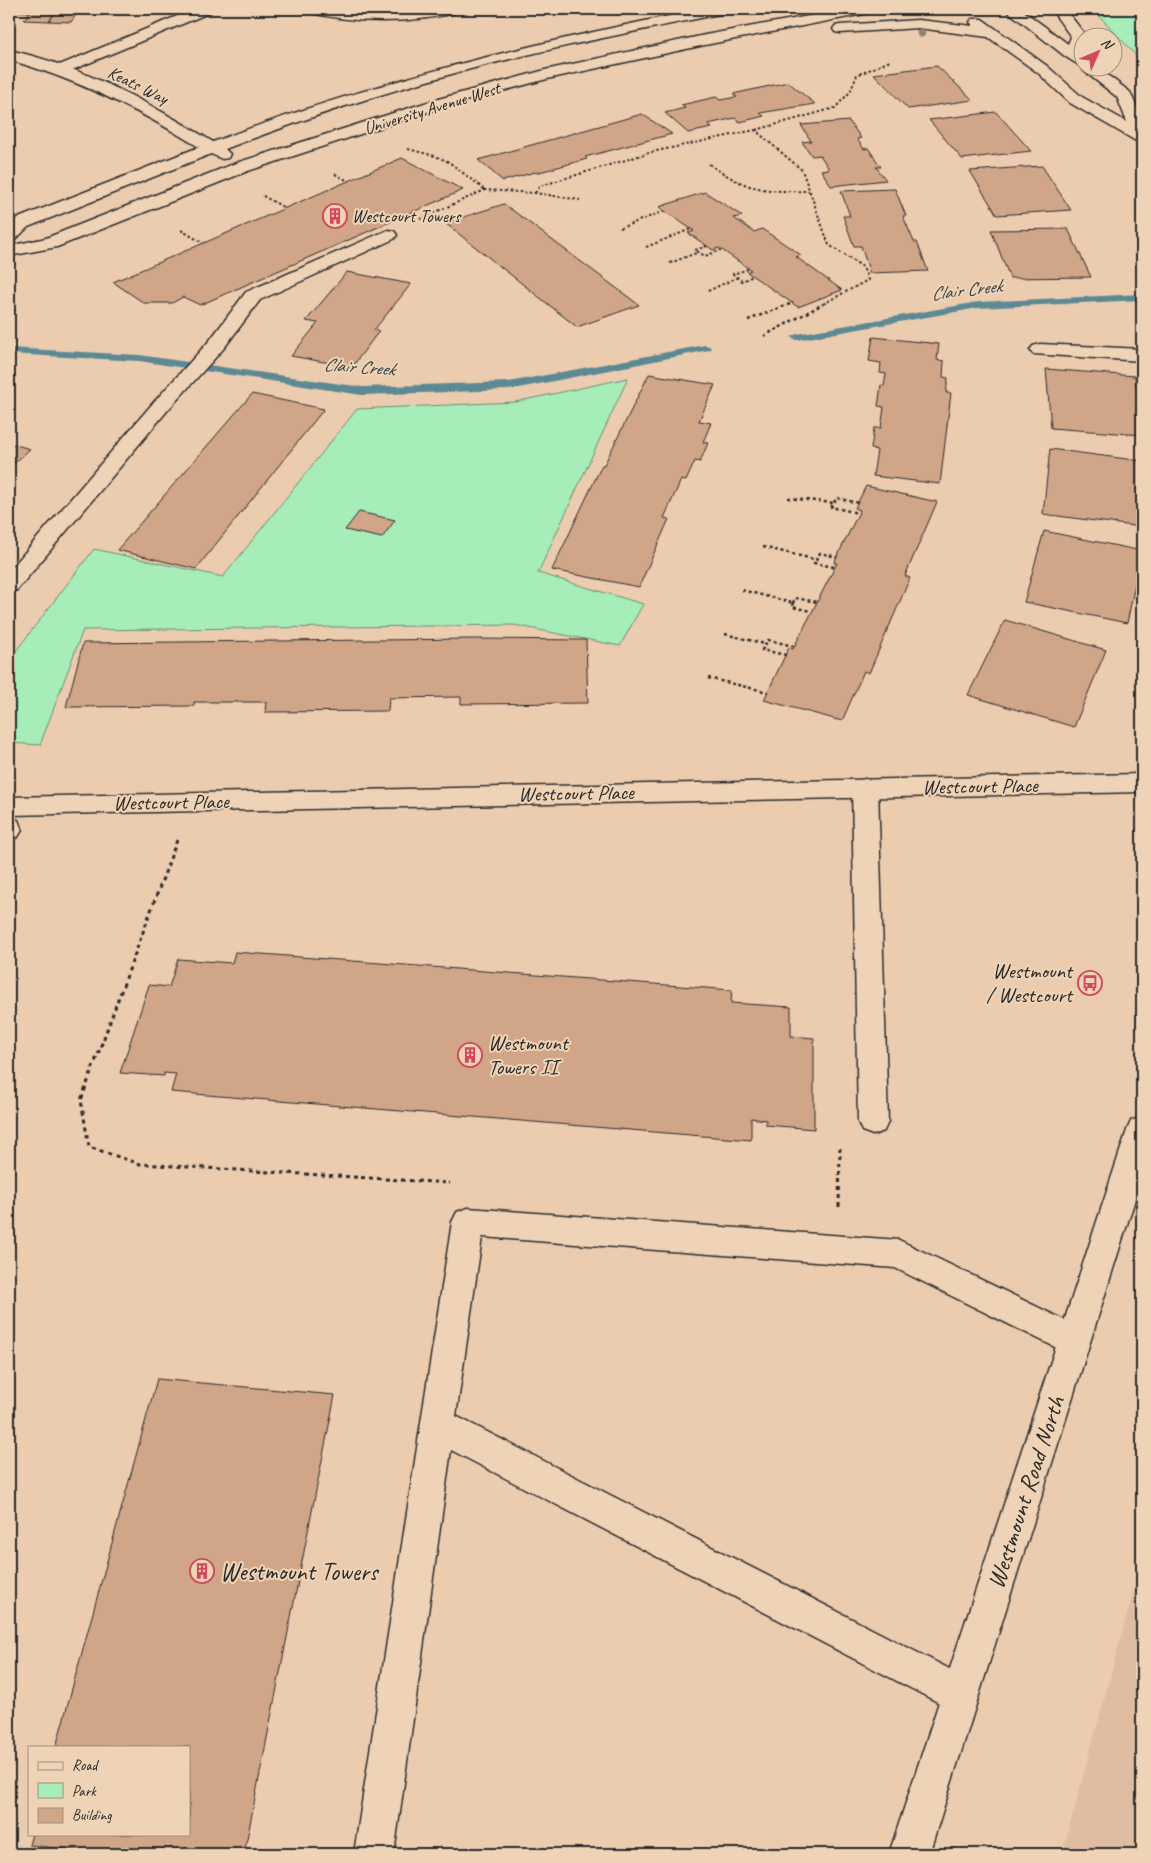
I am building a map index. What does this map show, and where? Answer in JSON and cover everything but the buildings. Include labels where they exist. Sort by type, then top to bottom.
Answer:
[{"type":"main road","points":[[60,70],[206,9]]},
{"type":"main road","points":[[312,9],[375,18],[454,9]]},
{"type":"main road","name":"University Avenue West","points":[[9,236],[22,223],[281,122],[440,73],[522,52],[725,9]]},
{"type":"main road","name":"University Avenue West","points":[[9,251],[51,243],[242,166],[437,104],[555,73],[757,30],[869,9]]},
{"type":"main road","points":[[1012,9],[1074,56]]},
{"type":"main road","points":[[1058,9],[1074,30]]},
{"type":"main road","points":[[967,15],[1042,69],[1076,100],[1141,137]]},
{"type":"main road","points":[[757,30],[820,31],[918,24],[950,26],[991,33]]},
{"type":"main road","name":"Keats Way","points":[[9,56],[60,70],[134,103],[242,166]]},
{"type":"main road","points":[[1102,78],[1124,95],[1141,137]]},
{"type":"main road","points":[[9,585],[217,344],[253,296],[388,235]]},
{"type":"main road","points":[[358,249],[386,256]]},
{"type":"main road","points":[[1040,350],[1142,354]]},
{"type":"main road","name":"Westcourt Place","points":[[9,806],[1142,783]]},
{"type":"main road","points":[[865,788],[873,1122]]},
{"type":"main road","name":"Westmount Road North","points":[[909,1854],[1142,1130]]},
{"type":"main road","points":[[374,1854],[468,1222],[898,1254],[1073,1341]]},
{"type":"main road","points":[[438,1425],[960,1694]]},
{"type":"path","points":[[535,193],[540,186],[652,152],[755,130],[835,108],[850,92],[857,75],[895,58]]},
{"type":"path","points":[[755,130],[802,170],[829,245],[864,267],[868,280],[764,336]]},
{"type":"path","points":[[402,145],[414,152],[435,156],[464,171],[485,190]]},
{"type":"path","points":[[709,164],[731,180],[758,190],[809,191]]},
{"type":"path","points":[[388,235],[471,194],[485,190],[535,193],[580,200]]},
{"type":"path","points":[[261,195],[282,207]]},
{"type":"path","points":[[620,228],[665,211]]},
{"type":"path","points":[[180,229],[203,243]]},
{"type":"path","points":[[646,247],[691,229]]},
{"type":"path","points":[[707,246],[695,250],[705,256],[721,250]]},
{"type":"path","points":[[670,263],[699,252]]},
{"type":"path","points":[[748,268],[733,274],[742,280],[753,276]]},
{"type":"path","points":[[708,291],[738,277]]},
{"type":"path","points":[[748,320],[793,304]]},
{"type":"path","points":[[788,498],[834,503]]},
{"type":"path","points":[[858,503],[837,498],[831,507],[858,513]]},
{"type":"path","points":[[763,548],[817,560]]},
{"type":"path","points":[[834,567],[814,563],[820,553],[837,557]]},
{"type":"path","points":[[742,590],[793,602]]},
{"type":"path","points":[[811,611],[792,607],[795,598],[818,602]]},
{"type":"path","points":[[725,634],[765,644]]},
{"type":"path","points":[[786,655],[762,650],[768,640],[794,646]]},
{"type":"path","points":[[708,678],[768,692]]},
{"type":"path","points":[[191,802],[81,1100],[90,1148],[140,1164],[472,1184],[468,1222]]},
{"type":"path","points":[[839,1250],[840,1140]]},
{"type":"shaded area","points":[[1142,1560],[1142,1854],[1062,1854]]},
{"type":"green space","points":[[1093,9],[1142,9],[1142,62],[1124,43],[1124,28],[1111,28]]},
{"type":"green space","points":[[628,378],[538,573],[643,604],[620,646],[514,625],[83,630],[40,745],[9,743],[9,660],[94,549],[223,577],[357,409],[515,402]]},
{"type":"waterway","name":"Clair Creek","points":[[797,337],[978,305],[1142,297]]},
{"type":"waterway","name":"Clair Creek","points":[[9,351],[139,358],[362,391],[509,386],[705,348]]},
{"type":"place","name":"Westcourt Towers","points":[[335,216]]},
{"type":"place","name":"Westmount / Westcourt","points":[[1090,983]]},
{"type":"place","name":"Westmount Towers II","points":[[470,1055]]},
{"type":"place","name":"Westmount Towers","points":[[202,1571]]}]
